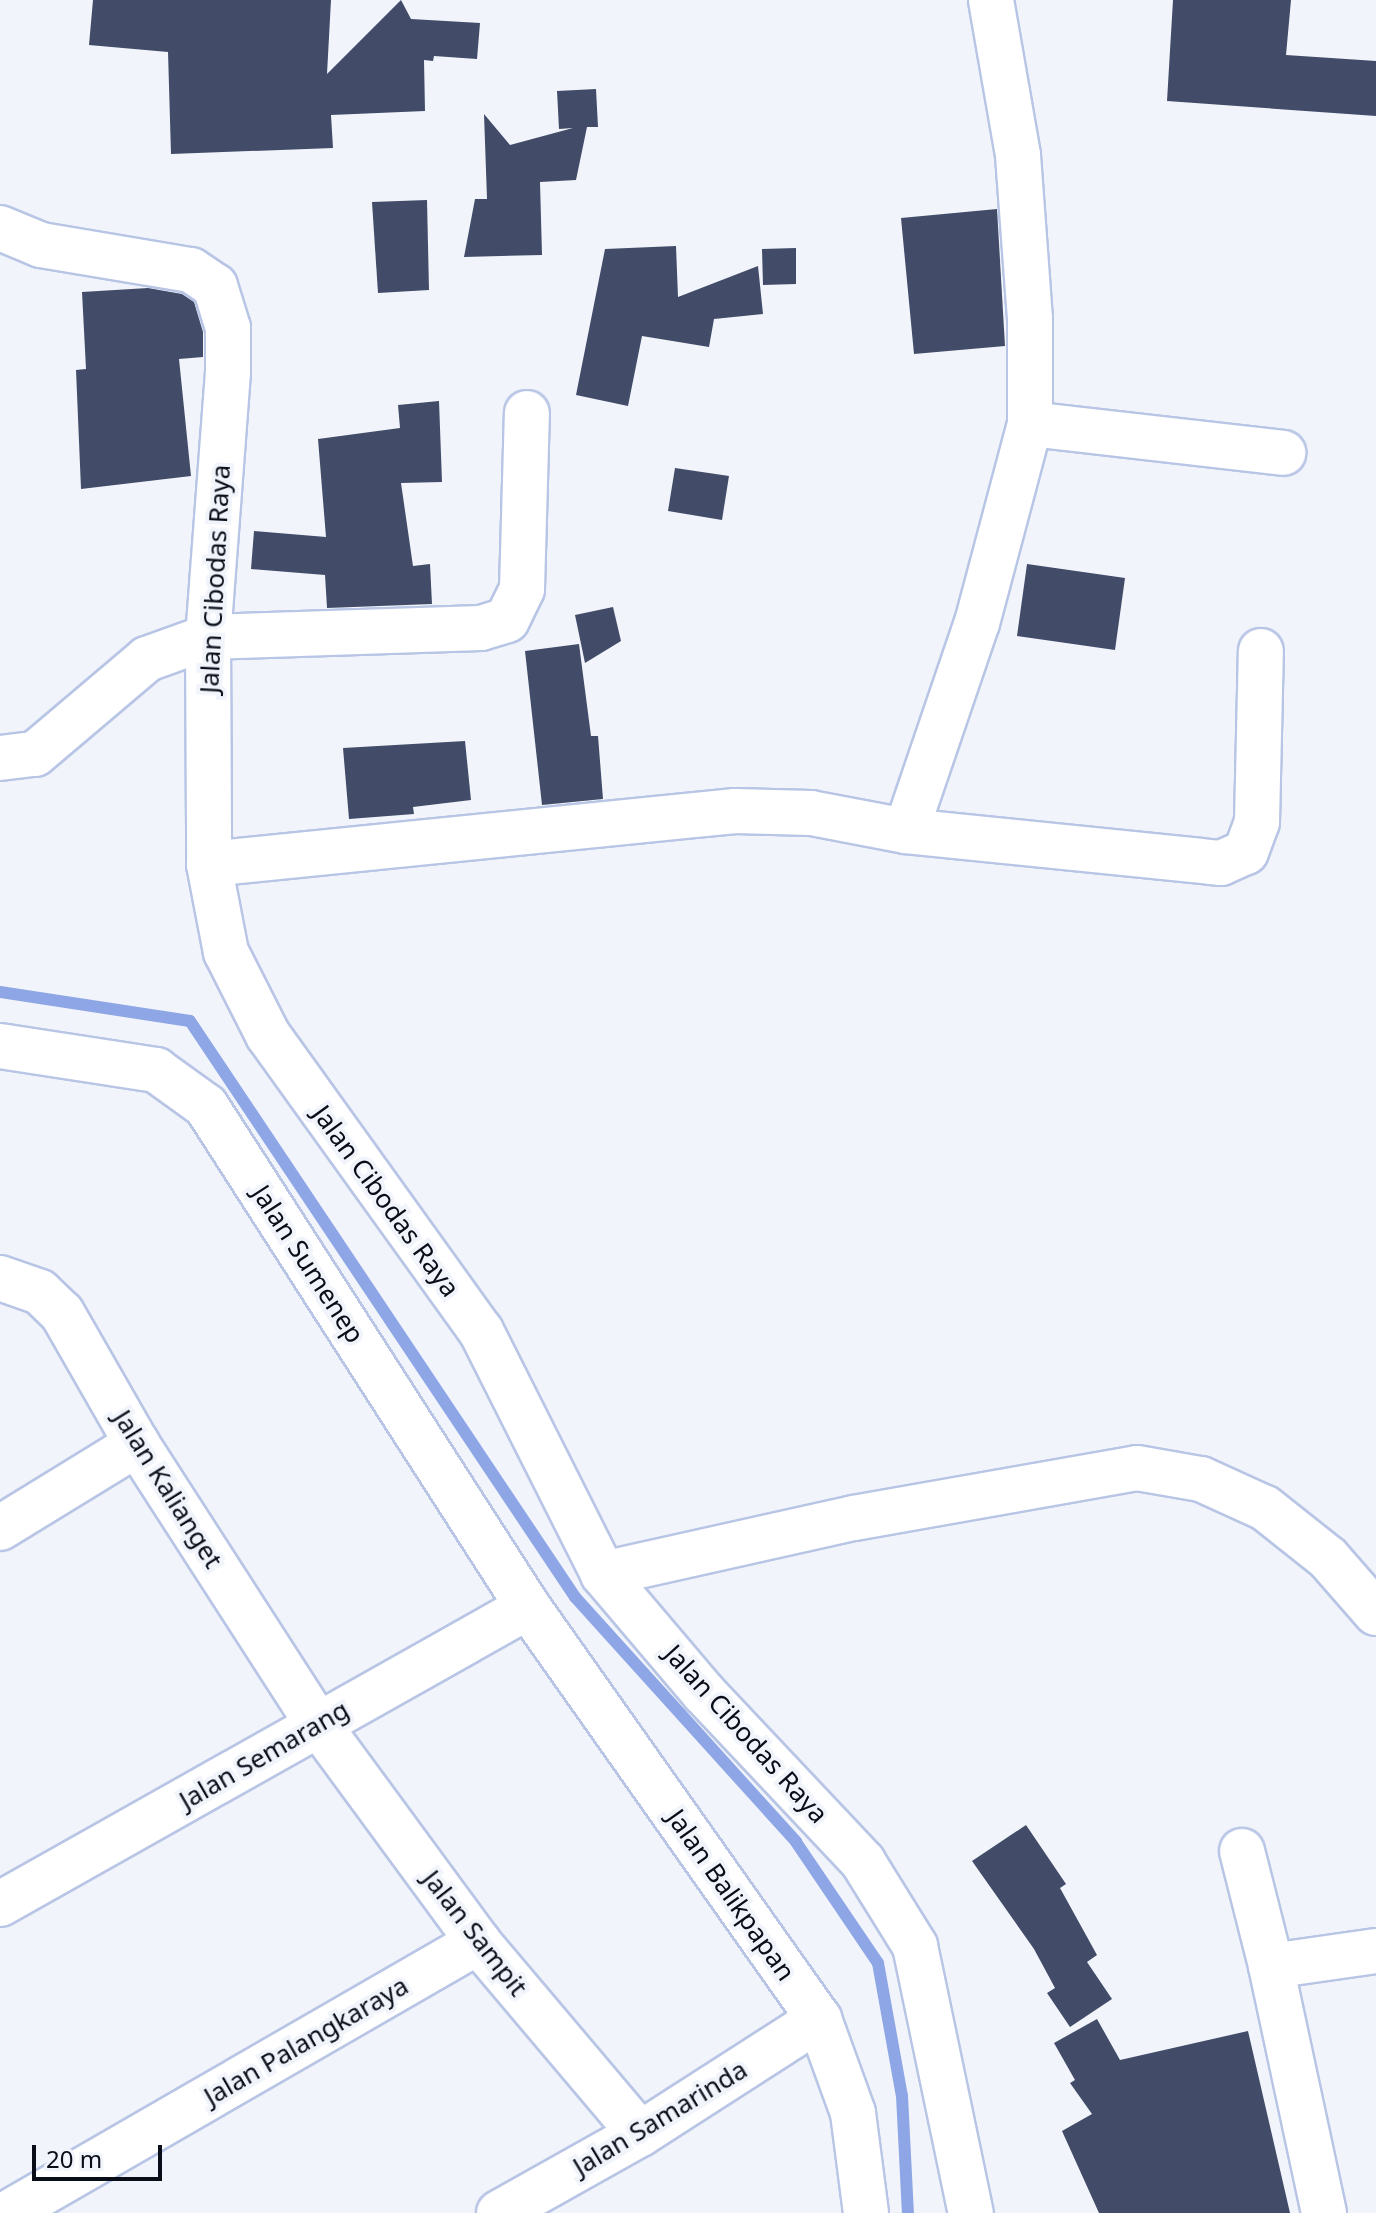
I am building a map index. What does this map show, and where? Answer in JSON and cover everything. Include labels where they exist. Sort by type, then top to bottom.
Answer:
[{"type":"street","points":[[906,831],[977,623],[1030,424],[1030,319],[1018,155],[991,0]]},
{"type":"street","name":"Jalan Cibodas Raya","points":[[0,228],[41,245],[191,270],[215,286],[228,328],[228,372],[208,637],[209,864],[226,952],[268,1035],[481,1331],[603,1574],[704,1693],[863,1862],[915,1946],[971,2213]]},
{"type":"street","points":[[0,758],[35,754],[147,659],[208,637],[481,628],[507,620],[522,589],[527,413]]},
{"type":"street","points":[[1030,424],[1283,453]]},
{"type":"street","points":[[209,864],[735,811],[811,813],[906,831],[1221,863],[1246,852],[1257,822],[1261,651]]},
{"type":"street","name":"Jalan Sumenep","points":[[0,1046],[156,1070],[206,1106],[528,1607]]},
{"type":"street","name":"Jalan Kalianget","points":[[0,1278],[40,1292],[62,1313],[137,1444],[319,1724]]},
{"type":"street","points":[[0,1528],[137,1444]]},
{"type":"street","points":[[603,1574],[854,1518],[1137,1468],[1201,1479],[1265,1508],[1328,1558],[1376,1613]]},
{"type":"street","name":"Jalan Semarang","points":[[0,1904],[528,1607]]},
{"type":"street","name":"Jalan Balikpapan","points":[[528,1607],[819,2019],[853,2113],[866,2213]]},
{"type":"street","name":"Jalan Sampit","points":[[319,1724],[478,1942],[640,2134]]},
{"type":"street","points":[[1242,1851],[1271,1966],[1324,2213]]},
{"type":"street","name":"Jalan Palangkaraya","points":[[8,2213],[478,1942]]},
{"type":"street","points":[[1271,1966],[1376,1951]]},
{"type":"street","name":"Jalan Samarinda","points":[[499,2213],[640,2134],[819,2019]]},
{"type":"building","points":[[93,0],[331,0],[327,74],[401,0],[411,19],[480,23],[477,59],[434,56],[433,61],[424,60],[425,111],[331,115],[333,148],[171,154],[168,52],[89,45]]},
{"type":"building","points":[[1173,0],[1291,0],[1286,55],[1376,61],[1376,116],[1167,101]]},
{"type":"building","points":[[596,89],[598,127],[587,127],[576,180],[540,182],[542,255],[464,257],[475,199],[487,199],[484,114],[510,145],[573,128],[559,129],[557,91]]},
{"type":"building","points":[[427,200],[429,290],[378,293],[372,202]]},
{"type":"building","points":[[997,209],[1005,346],[914,354],[901,218]]},
{"type":"building","points":[[676,246],[678,297],[758,266],[763,314],[714,319],[709,347],[642,336],[628,406],[576,395],[605,249]]},
{"type":"building","points":[[796,248],[796,284],[763,285],[762,249]]},
{"type":"building","points":[[148,288],[182,294],[194,302],[203,332],[203,357],[179,359],[191,476],[81,489],[76,370],[86,369],[82,292]]},
{"type":"building","points":[[439,401],[442,482],[401,483],[413,566],[430,564],[432,604],[327,608],[325,575],[251,569],[254,531],[326,537],[318,439],[400,428],[398,405]]},
{"type":"building","points":[[675,468],[729,476],[722,520],[668,511]]},
{"type":"building","points":[[1027,564],[1125,578],[1115,650],[1017,636]]},
{"type":"building","points":[[613,607],[621,641],[585,663],[575,615]]},
{"type":"building","points":[[579,644],[591,736],[598,736],[603,799],[542,805],[525,651]]},
{"type":"building","points":[[465,741],[471,800],[413,807],[414,814],[349,819],[343,748]]},
{"type":"building","points":[[1026,1825],[1066,1884],[1060,1888],[1097,1955],[1087,1962],[1112,1999],[1070,2027],[1047,1993],[1055,1988],[1034,1949],[972,1861]]},
{"type":"building","points":[[1097,2019],[1120,2060],[1248,2031],[1290,2213],[1099,2213],[1062,2131],[1092,2114],[1070,2083],[1075,2080],[1054,2043]]},
{"type":"waterway","points":[[0,992],[190,1021],[575,1597],[796,1842],[878,1963],[902,2096],[908,2213]]}]
